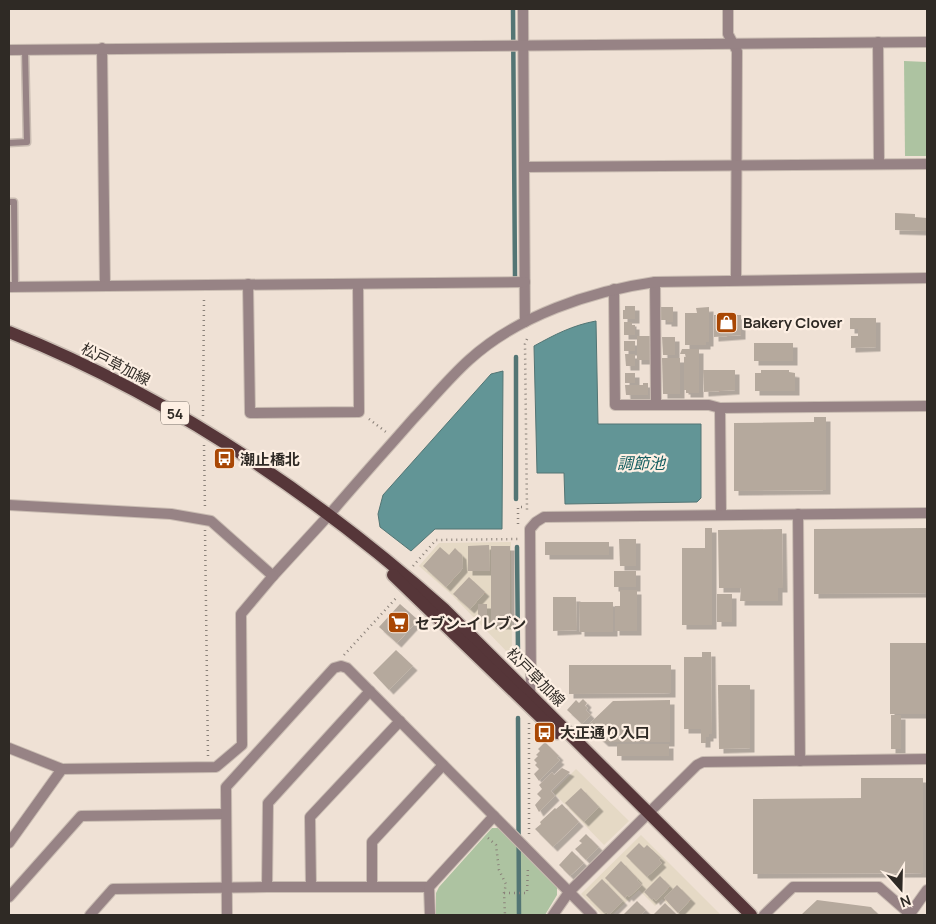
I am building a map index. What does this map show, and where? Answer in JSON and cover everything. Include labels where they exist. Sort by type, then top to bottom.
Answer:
[{"type":"main road","name":"松戸草加線","points":[[9,332],[131,388],[251,459],[329,515],[414,582],[444,609],[527,697],[645,815],[741,915]]},
{"type":"main road","name":"松戸草加線","points":[[645,815],[751,915]]},
{"type":"street","points":[[523,9],[516,46],[524,167],[525,322]]},
{"type":"street","points":[[728,9],[728,34],[737,51],[736,280]]},
{"type":"street","points":[[878,42],[879,164]]},
{"type":"street","points":[[9,50],[927,42]]},
{"type":"street","points":[[102,48],[105,286]]},
{"type":"street","points":[[524,167],[927,164]]},
{"type":"street","points":[[9,748],[62,769],[216,767],[242,745],[241,614],[273,576],[470,359],[525,322],[559,307],[614,289],[655,282],[927,278]]},
{"type":"street","points":[[12,287],[525,282]]},
{"type":"street","points":[[655,282],[656,405]]},
{"type":"street","points":[[248,284],[250,413],[359,412],[358,284]]},
{"type":"street","points":[[614,289],[615,405],[709,405],[720,408],[927,406]]},
{"type":"street","points":[[720,408],[721,515]]},
{"type":"street","points":[[9,505],[171,514],[205,520],[212,522],[273,576]]},
{"type":"street","points":[[527,697],[530,529],[544,517],[927,513]]},
{"type":"street","points":[[798,514],[800,761]]},
{"type":"street","points":[[227,915],[226,787],[334,668],[341,666],[347,668],[592,915]]},
{"type":"street","points":[[267,887],[268,803],[370,691]]},
{"type":"street","points":[[311,887],[310,817],[400,721]]},
{"type":"street","points":[[553,915],[569,892],[645,815],[697,765],[703,762],[927,759]]},
{"type":"street","points":[[372,887],[372,842],[443,765]]},
{"type":"street","points":[[9,843],[62,769]]},
{"type":"street","points":[[9,897],[80,816],[226,814]]},
{"type":"street","points":[[430,915],[430,887],[494,816]]},
{"type":"street","points":[[90,915],[113,889],[430,887]]},
{"type":"street","points":[[764,915],[793,887],[879,887],[910,915],[927,890]]},
{"type":"lane","points":[[9,143],[27,142],[25,50]]},
{"type":"lane","points":[[9,202],[14,202],[12,287]]},
{"type":"path","points":[[203,420],[204,284]]},
{"type":"path","points":[[527,339],[524,344],[526,510],[536,522]]},
{"type":"path","points":[[359,412],[386,432]]},
{"type":"path","points":[[204,441],[208,767]]},
{"type":"path","points":[[413,566],[436,540],[519,539],[518,507],[526,506]]},
{"type":"path","points":[[341,666],[343,655],[400,593]]},
{"type":"path","points":[[504,893],[527,894],[529,852],[529,722]]},
{"type":"path","points":[[480,831],[496,845],[499,870],[506,884],[504,893],[505,915]]},
{"type":"shaded area","points":[[511,542],[512,657],[452,595],[419,566],[439,543]]},
{"type":"shaded area","points":[[576,769],[629,821],[604,845],[553,792]]},
{"type":"shaded area","points":[[641,835],[721,915],[679,915],[662,899],[655,906],[639,890],[612,915],[602,915],[581,894]]},
{"type":"green space","points":[[904,61],[927,62],[927,156],[905,156]]},
{"type":"green space","points":[[492,828],[498,828],[557,887],[557,895],[545,915],[436,915],[436,893],[439,887]]},
{"type":"water","name":"調節池","points":[[596,321],[598,424],[701,424],[701,498],[697,502],[565,504],[564,473],[537,473],[534,346],[556,334]]},
{"type":"water","points":[[503,371],[502,529],[435,529],[411,551],[380,527],[378,514],[383,495],[491,374]]},
{"type":"building","points":[[895,213],[915,214],[915,217],[927,218],[927,231],[895,230]]},
{"type":"building","points":[[625,306],[635,306],[635,319],[623,319]]},
{"type":"building","points":[[661,307],[673,307],[673,322],[661,320]]},
{"type":"building","points":[[709,307],[709,342],[706,342],[706,345],[685,345],[685,313],[697,313],[696,308]]},
{"type":"building","points":[[714,315],[741,315],[741,335],[714,337]]},
{"type":"building","points":[[850,318],[876,318],[876,347],[851,348],[851,336],[858,336],[858,329],[850,329]]},
{"type":"building","points":[[624,322],[632,322],[632,325],[635,325],[635,335],[624,335]]},
{"type":"building","points":[[637,336],[650,336],[650,360],[637,360]]},
{"type":"building","points":[[662,337],[675,337],[675,355],[663,355]]},
{"type":"building","points":[[624,341],[635,341],[635,351],[624,351]]},
{"type":"building","points":[[754,343],[793,343],[793,361],[754,361]]},
{"type":"building","points":[[682,349],[699,349],[699,393],[686,393],[686,390],[684,390],[684,357],[686,357],[685,354],[680,354]]},
{"type":"building","points":[[625,354],[635,354],[635,366],[626,366]]},
{"type":"building","points":[[662,358],[680,358],[680,394],[663,394]]},
{"type":"building","points":[[703,370],[735,370],[735,390],[704,392]]},
{"type":"building","points":[[761,370],[789,370],[789,372],[795,373],[795,391],[755,391],[755,373],[761,373]]},
{"type":"building","points":[[625,373],[635,373],[635,383],[625,383]]},
{"type":"building","points":[[643,383],[648,383],[648,395],[626,395],[625,385],[643,385]]},
{"type":"building","points":[[814,417],[826,417],[826,490],[734,491],[734,423],[814,422]]},
{"type":"building","points":[[705,528],[712,528],[712,625],[682,625],[682,548],[705,548]]},
{"type":"building","points":[[927,528],[927,593],[814,594],[814,529]]},
{"type":"building","points":[[782,529],[783,588],[778,588],[778,601],[740,601],[741,588],[719,588],[718,530]]},
{"type":"building","points":[[619,539],[636,539],[636,566],[620,566]]},
{"type":"building","points":[[545,542],[609,542],[609,555],[545,555]]},
{"type":"building","points":[[489,545],[490,571],[468,571],[468,546]]},
{"type":"building","points":[[491,546],[510,546],[510,625],[491,625]]},
{"type":"building","points":[[440,547],[449,555],[455,548],[462,555],[463,568],[446,587],[423,566]]},
{"type":"building","points":[[614,571],[636,571],[636,587],[614,587]]},
{"type":"building","points":[[469,577],[485,592],[470,609],[453,594]]},
{"type":"building","points":[[620,590],[637,590],[637,631],[615,631],[615,606],[620,606]]},
{"type":"building","points":[[717,594],[732,594],[732,622],[717,622]]},
{"type":"building","points":[[553,597],[576,597],[577,630],[553,631]]},
{"type":"building","points":[[579,602],[613,602],[613,632],[580,632]]},
{"type":"building","name":"セブン-イレブン","points":[[400,604],[418,620],[397,643],[379,627]]},
{"type":"building","points":[[478,604],[487,604],[487,620],[478,619]]},
{"type":"building","points":[[890,643],[927,643],[927,714],[890,714]]},
{"type":"building","points":[[396,650],[413,666],[389,690],[373,673]]},
{"type":"building","points":[[702,652],[711,652],[712,734],[706,737],[706,743],[701,743],[701,729],[684,729],[684,657],[702,657]]},
{"type":"building","points":[[569,665],[671,665],[671,693],[569,694]]},
{"type":"building","points":[[718,685],[750,685],[750,748],[719,749]]},
{"type":"building","points":[[583,699],[587,703],[585,706],[588,708],[586,710],[591,715],[582,724],[567,710],[576,700],[579,703]]},
{"type":"building","points":[[670,700],[670,742],[604,742],[587,726],[613,701]]},
{"type":"building","points":[[891,715],[901,715],[901,749],[891,749]]},
{"type":"building","points":[[545,742],[559,756],[557,758],[560,760],[539,781],[534,774],[539,769],[535,765],[537,763],[534,760],[540,751],[538,749]]},
{"type":"building","points":[[617,744],[669,744],[669,756],[617,756]]},
{"type":"building","points":[[562,768],[570,772],[551,791],[555,796],[539,812],[535,805],[541,798],[537,794],[542,789],[539,785],[552,772],[554,775]]},
{"type":"building","points":[[861,778],[923,778],[923,873],[753,874],[753,799],[861,798]]},
{"type":"building","points":[[581,788],[599,807],[584,822],[565,803]]},
{"type":"building","points":[[562,804],[579,822],[553,847],[535,829],[555,808]]},
{"type":"building","points":[[586,834],[599,847],[586,860],[575,849],[582,843],[579,841]]},
{"type":"building","points":[[639,843],[644,848],[647,845],[661,858],[659,860],[662,863],[647,877],[626,856]]},
{"type":"building","points":[[572,851],[584,863],[570,876],[559,865]]},
{"type":"building","points":[[621,861],[642,885],[629,897],[627,895],[625,898],[605,878]]},
{"type":"building","points":[[660,876],[670,886],[656,901],[654,898],[652,900],[644,892]]},
{"type":"building","points":[[602,879],[623,901],[609,915],[606,912],[604,913],[586,895]]},
{"type":"building","points":[[677,885],[691,899],[678,913],[664,898]]},
{"type":"building","points":[[817,900],[871,907],[879,915],[801,915]]},
{"type":"building","points":[[637,901],[646,910],[641,915],[623,915]]},
{"type":"building","points":[[665,903],[677,915],[653,915]]},
{"type":"waterway","points":[[513,9],[515,277]]},
{"type":"waterway","points":[[516,357],[516,499]]},
{"type":"waterway","points":[[517,547],[518,654]]},
{"type":"waterway","points":[[518,718],[519,915]]},
{"type":"place","name":"Bakery Clover","points":[[727,322]]},
{"type":"place","name":"潮止橋北","points":[[224,459]]},
{"type":"place","name":"セブン-イレブン","points":[[399,623]]},
{"type":"place","name":"大正通り入口","points":[[544,732]]}]
